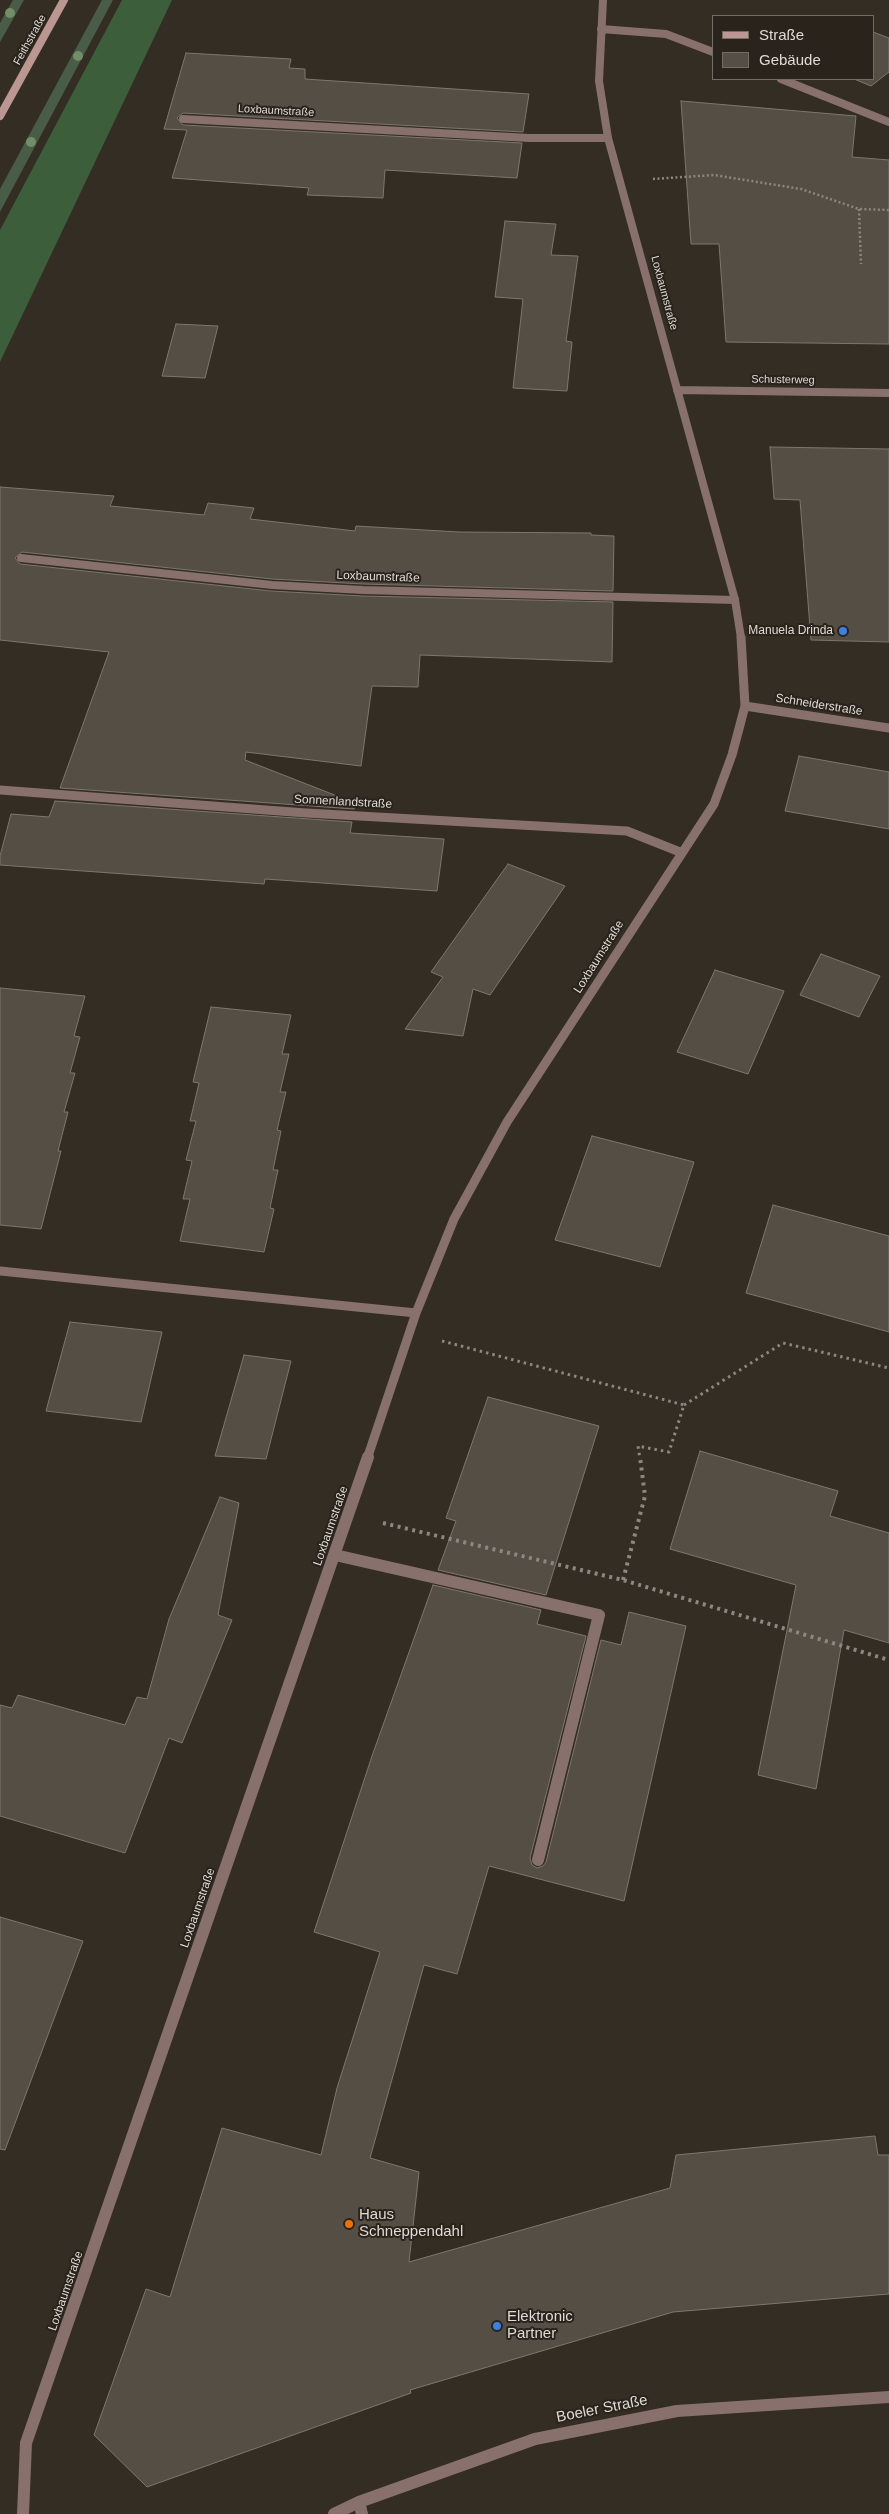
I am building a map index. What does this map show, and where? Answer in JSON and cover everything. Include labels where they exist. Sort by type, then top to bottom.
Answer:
[{"type":"main road","name":"Feithstraße","points":[[0,116],[64,0]]},
{"type":"street","name":"Loxbaumstraße","points":[[23,2514],[26,2443],[335,1555],[416,1313],[454,1219],[507,1122],[680,852],[714,804],[732,755],[744,706],[742,644],[735,600],[622,181],[608,138],[599,81],[603,0]]},
{"type":"street","points":[[602,29],[666,34],[712,52]]},
{"type":"street","points":[[784,80],[889,122]]},
{"type":"street","name":"Loxbaumstraße","points":[[183,119],[529,138],[608,138]]},
{"type":"street","name":"Schusterweg","points":[[677,390],[889,393]]},
{"type":"street","name":"Loxbaumstraße","points":[[21,558],[272,584],[372,590],[735,600]]},
{"type":"street","name":"Schneiderstraße","points":[[744,706],[889,728]]},
{"type":"street","name":"Sonnenlandstraße","points":[[0,790],[306,813],[627,831],[680,852]]},
{"type":"street","points":[[0,1271],[416,1313]]},
{"type":"street","points":[[335,1555],[599,1615],[538,1860]]},
{"type":"street","name":"Boeler Straße","points":[[334,2514],[361,2508],[536,2440],[668,2413],[889,2397]]},
{"type":"path","points":[[622,181],[714,175],[801,189],[859,209],[889,210]]},
{"type":"path","points":[[859,209],[861,264]]},
{"type":"path","points":[[410,1333],[684,1405]]},
{"type":"path","points":[[624,1580],[644,1496],[638,1446],[669,1452],[684,1405],[783,1343],[889,1368]]},
{"type":"green space","points":[[13,0],[24,0],[0,42],[0,23]]},
{"type":"green space","points":[[102,0],[113,0],[0,212],[0,189]]},
{"type":"green space","points":[[122,0],[172,0],[0,362],[0,230]]},
{"type":"building","points":[[874,32],[889,38],[889,72],[871,86],[856,80],[874,80]]},
{"type":"building","points":[[186,53],[291,59],[289,68],[305,69],[305,79],[529,94],[523,132],[183,113],[177,118],[183,125],[522,143],[517,178],[385,170],[383,198],[307,195],[309,188],[172,178],[187,130],[164,129]]},
{"type":"building","points":[[681,101],[856,116],[852,157],[889,160],[889,344],[726,342],[719,244],[691,244]]},
{"type":"building","points":[[505,221],[556,224],[551,255],[578,256],[566,341],[572,342],[567,391],[513,388],[523,299],[495,297]]},
{"type":"building","points":[[176,324],[218,326],[205,378],[162,376]]},
{"type":"building","points":[[770,447],[889,449],[889,642],[811,640],[800,500],[774,499]]},
{"type":"building","points":[[0,487],[114,496],[110,506],[204,515],[208,503],[254,508],[250,519],[355,531],[356,526],[459,532],[591,533],[591,535],[614,536],[613,591],[363,584],[272,579],[22,552],[15,558],[20,564],[271,591],[363,596],[613,602],[612,662],[420,655],[418,687],[372,686],[361,766],[246,752],[245,760],[355,803],[354,809],[60,788],[109,652],[0,640]]},
{"type":"building","points":[[799,756],[889,772],[889,829],[785,811]]},
{"type":"building","points":[[55,801],[352,822],[350,833],[444,839],[437,891],[265,879],[264,884],[0,865],[0,856],[11,814],[49,817]]},
{"type":"building","points":[[508,864],[565,886],[490,995],[473,989],[463,1036],[405,1029],[443,977],[431,972]]},
{"type":"building","points":[[821,954],[880,976],[859,1017],[800,995]]},
{"type":"building","points":[[715,970],[784,991],[748,1074],[677,1052]]},
{"type":"building","points":[[0,988],[85,996],[74,1036],[80,1037],[70,1073],[75,1073],[64,1112],[68,1112],[58,1151],[61,1151],[41,1229],[0,1225]]},
{"type":"building","points":[[211,1007],[291,1015],[282,1054],[289,1054],[280,1092],[286,1092],[277,1130],[281,1131],[273,1170],[278,1170],[270,1208],[274,1209],[264,1252],[180,1241],[190,1199],[183,1199],[192,1161],[186,1160],[196,1121],[190,1121],[199,1083],[193,1082]]},
{"type":"building","points":[[592,1136],[694,1162],[660,1267],[555,1240]]},
{"type":"building","points":[[773,1205],[889,1236],[889,1332],[746,1293]]},
{"type":"building","points":[[70,1322],[162,1332],[141,1422],[46,1411]]},
{"type":"building","points":[[244,1355],[291,1361],[266,1459],[215,1456]]},
{"type":"building","points":[[488,1397],[599,1426],[546,1595],[438,1570],[456,1521],[446,1518]]},
{"type":"building","points":[[700,1451],[838,1491],[830,1516],[889,1533],[889,1643],[844,1630],[816,1789],[758,1775],[796,1585],[670,1549]]},
{"type":"building","points":[[220,1497],[239,1503],[218,1615],[232,1620],[182,1743],[169,1738],[125,1853],[0,1816],[0,1705],[12,1708],[18,1695],[125,1725],[137,1697],[147,1699],[169,1619]]},
{"type":"building","points":[[433,1585],[541,1610],[537,1624],[586,1636],[530,1858],[532,1865],[537,1868],[543,1866],[546,1862],[601,1640],[621,1645],[629,1612],[686,1626],[624,1901],[489,1866],[457,1974],[424,1965],[370,2158],[419,2172],[409,2262],[670,2188],[676,2155],[875,2136],[878,2155],[889,2155],[889,2294],[673,2312],[410,2390],[411,2393],[147,2487],[94,2435],[146,2289],[170,2297],[222,2128],[321,2155],[337,2088],[380,1952],[314,1932],[372,1756]]},
{"type":"building","points":[[0,1917],[83,1941],[5,2150],[0,2149]]},
{"type":"place","name":"Manuela Drinda","points":[[843,631]]},
{"type":"place","name":"Haus Schneppendahl","points":[[349,2224]]},
{"type":"place","name":"Elektronic Partner","points":[[497,2326]]}]
